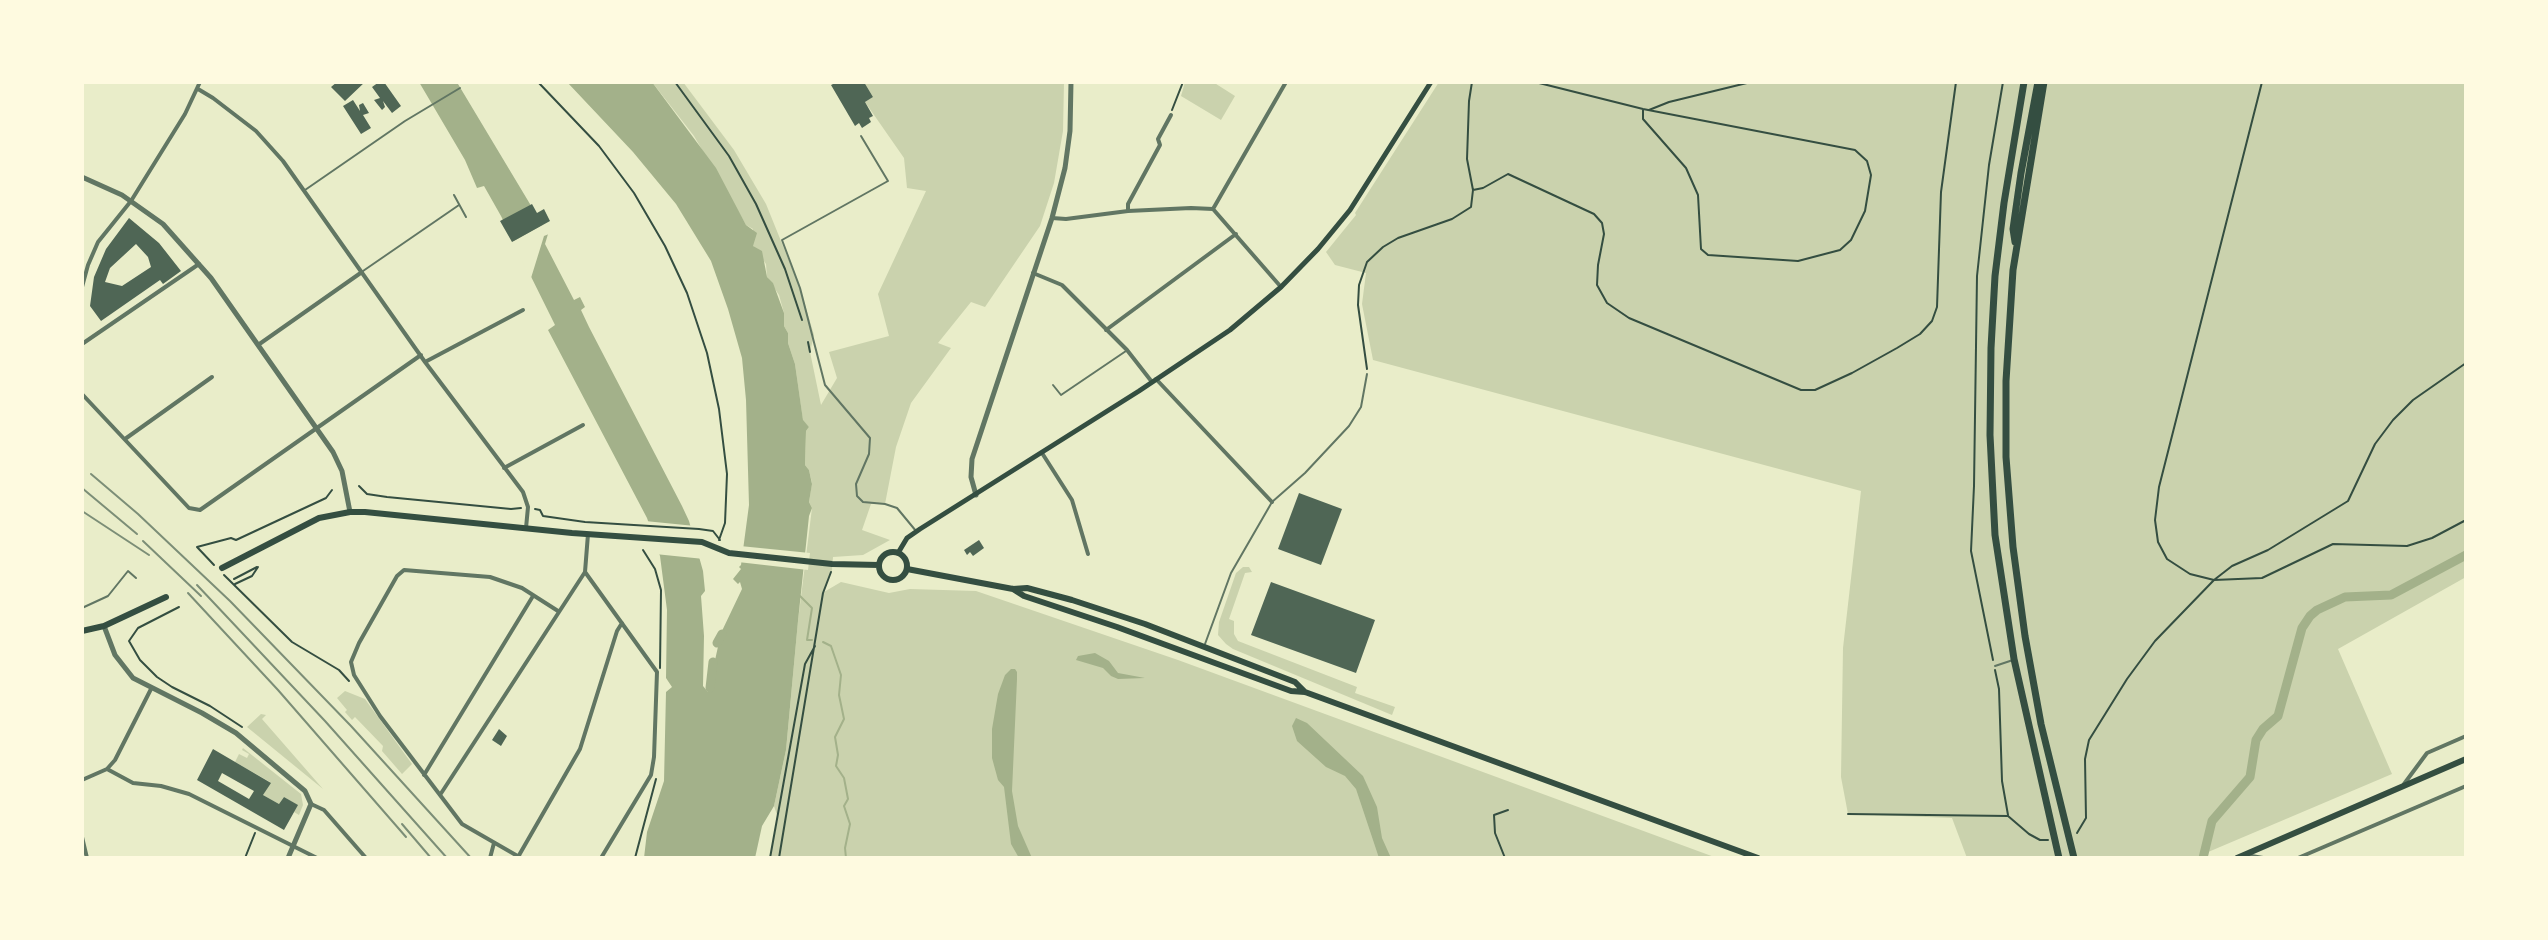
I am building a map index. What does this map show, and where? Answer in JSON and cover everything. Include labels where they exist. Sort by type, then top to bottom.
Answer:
[{"type":"highway","points":[[2024,82],[1999,241],[1989,389],[1995,535],[2014,659],[2059,858]]},
{"type":"highway","points":[[2041,82],[2015,248],[2006,381],[2006,457],[2011,532],[2032,680],[2074,858]]},
{"type":"main road","points":[[898,553],[901,545],[916,532],[1230,330],[1281,287],[1350,210],[1431,82]]},
{"type":"main road","points":[[222,568],[294,529],[328,515],[350,512],[393,513],[588,534],[647,536],[702,542],[723,551],[822,563],[879,565]]},
{"type":"main road","points":[[898,553],[906,561],[907,569],[901,578],[891,580],[882,575],[879,565],[884,556],[898,553]]},
{"type":"main road","points":[[907,569],[1013,589],[1027,588],[1117,614],[1295,682],[1305,692]]},
{"type":"main road","points":[[1013,589],[1024,596],[1291,691],[1305,692],[1758,858]]},
{"type":"main road","points":[[82,631],[104,626],[166,597]]},
{"type":"main road","points":[[2240,856],[2466,759]]},
{"type":"street","points":[[82,287],[98,242],[131,201],[185,114],[200,82]]},
{"type":"street","points":[[976,495],[971,477],[972,459],[1052,218],[1067,155],[1071,82]]},
{"type":"street","points":[[1213,209],[1286,82]]},
{"type":"street","points":[[198,89],[262,137],[304,190],[425,362],[524,494],[529,509],[526,528]]},
{"type":"street","points":[[1128,211],[1128,204],[1160,145],[1158,139],[1171,115]]},
{"type":"street","points":[[82,177],[131,201],[163,224],[199,264],[316,428],[342,471],[350,512]]},
{"type":"street","points":[[1052,218],[1128,211],[1213,209],[1281,287]]},
{"type":"street","points":[[1106,330],[1236,234]]},
{"type":"street","points":[[82,344],[199,264]]},
{"type":"street","points":[[258,345],[362,272]]},
{"type":"street","points":[[1033,273],[1062,285],[1272,502]]},
{"type":"street","points":[[425,362],[523,310]]},
{"type":"street","points":[[82,394],[194,511],[200,510],[421,355]]},
{"type":"street","points":[[125,439],[212,377]]},
{"type":"street","points":[[504,468],[583,425]]},
{"type":"street","points":[[1042,453],[1072,500],[1088,554]]},
{"type":"street","points":[[440,795],[585,572],[588,534]]},
{"type":"street","points":[[558,611],[522,588],[490,577],[404,570],[397,576],[353,654],[351,667],[364,689],[464,826],[519,857],[580,749],[622,623]]},
{"type":"street","points":[[585,572],[657,672],[652,771],[601,858]]},
{"type":"street","points":[[424,775],[534,596]]},
{"type":"street","points":[[104,626],[120,664],[133,678],[236,733],[305,791],[311,804],[324,810],[366,858]]},
{"type":"street","points":[[82,780],[107,769],[151,689]]},
{"type":"street","points":[[2402,787],[2432,750],[2466,736]]},
{"type":"street","points":[[107,769],[133,783],[161,786],[189,794],[317,858]]},
{"type":"street","points":[[2298,858],[2466,786]]},
{"type":"street","points":[[288,858],[311,804]]},
{"type":"street","points":[[82,837],[87,858]]},
{"type":"street","points":[[490,858],[494,843]]},
{"type":"street","points":[[2240,856],[2263,858]]},
{"type":"lane","points":[[304,190],[460,88]]},
{"type":"lane","points":[[861,136],[888,181],[782,240],[800,288],[825,385],[870,438],[869,454],[856,484],[857,496],[863,502],[897,508],[916,532]]},
{"type":"lane","points":[[454,195],[466,217]]},
{"type":"lane","points":[[362,272],[459,205]]},
{"type":"lane","points":[[1053,385],[1061,395],[1127,350]]},
{"type":"lane","points":[[1204,647],[1231,573],[1272,502],[1305,473],[1349,426],[1361,407],[1367,374]]},
{"type":"lane","points":[[82,608],[108,596],[128,571],[136,578]]},
{"type":"lane","points":[[1995,666],[2014,659]]},
{"type":"path","points":[[359,486],[367,494],[387,497],[540,510],[543,516],[585,522],[713,531],[719,540],[725,523],[727,474],[719,409],[707,353],[687,293],[665,246],[634,193],[599,146],[538,82]]},
{"type":"path","points":[[675,82],[705,120],[751,194],[785,269],[803,322]]},
{"type":"path","points":[[1171,115],[1183,82]]},
{"type":"path","points":[[1367,374],[1358,305],[1359,285],[1367,262],[1398,238],[1452,219],[1471,207],[1473,190],[1467,159],[1472,82]]},
{"type":"path","points":[[1535,82],[1643,109],[1855,150],[1867,161],[1871,175],[1865,211],[1851,240],[1840,250],[1798,261],[1708,255],[1701,249],[1698,195],[1686,168],[1643,119],[1643,109]]},
{"type":"path","points":[[1648,110],[1751,82]]},
{"type":"path","points":[[1473,190],[1508,174],[1594,214],[1602,223],[1604,234],[1597,285],[1607,303],[1629,318],[1710,353],[1801,390],[1815,390],[1897,348],[1920,334],[1932,321],[1937,307],[1941,192],[1956,82]]},
{"type":"path","points":[[2003,82],[1989,165],[1977,276],[1971,551],[1999,689],[2002,781],[2008,816],[2029,834],[2040,840],[2050,840]]},
{"type":"path","points":[[2262,82],[2159,487],[2155,520],[2158,542],[2167,559],[2190,574],[2214,580],[2262,578],[2333,544],[2407,546],[2432,538],[2466,520]]},
{"type":"path","points":[[806,337],[810,352]]},
{"type":"path","points":[[2075,835],[2086,818],[2085,759],[2089,740],[2155,641],[2214,580],[2232,566],[2268,550],[2348,501],[2375,444],[2393,420],[2413,400],[2466,363]]},
{"type":"path","points":[[197,547],[231,538],[236,540],[326,498],[332,490]]},
{"type":"path","points":[[643,550],[655,569],[661,590],[661,665],[657,672]]},
{"type":"path","points":[[234,579],[258,567],[252,576],[234,585],[292,642],[339,670],[357,689],[364,689]]},
{"type":"path","points":[[779,858],[823,593],[832,570]]},
{"type":"path","points":[[179,607],[138,628],[129,641],[140,660],[157,677],[242,727]]},
{"type":"path","points":[[770,858],[805,664],[816,645]]},
{"type":"path","points":[[635,858],[656,784],[652,771]]},
{"type":"path","points":[[1505,858],[1495,833],[1494,815],[1508,810]]},
{"type":"path","points":[[1848,814],[2008,816]]},
{"type":"path","points":[[245,858],[257,828]]},
{"type":"shaded area","points":[[419,82],[458,84],[548,234],[545,244],[574,300],[580,297],[585,307],[581,310],[589,327],[682,506],[703,571],[703,686],[708,692],[721,633],[742,589],[740,582],[738,584],[733,579],[741,569],[749,505],[742,358],[711,261],[676,204],[633,152],[567,82],[652,82],[716,168],[746,225],[757,233],[753,246],[762,251],[767,277],[773,283],[784,313],[803,420],[809,427],[806,431],[805,465],[812,484],[809,502],[812,508],[786,750],[774,806],[762,826],[755,858],[644,858],[647,832],[664,781],[666,692],[672,687],[666,678],[667,610],[660,556],[647,518],[548,330],[555,325],[501,216],[484,186],[477,188],[465,160]]},
{"type":"shaded area","points":[[652,82],[683,82],[734,150],[766,204],[800,288],[814,335],[810,352],[821,405],[837,378],[829,352],[889,336],[878,294],[926,191],[907,188],[904,158],[865,102],[873,97],[864,82],[1064,82],[1063,131],[1054,183],[1040,226],[985,307],[971,302],[938,343],[951,348],[911,403],[896,447],[885,504],[871,504],[862,530],[890,540],[863,555],[833,557],[824,592],[841,582],[889,593],[910,589],[976,591],[1178,660],[1717,858],[770,858],[778,818],[774,806],[786,750],[812,508],[809,502],[812,483],[805,465],[806,431],[809,427],[803,421],[795,364],[779,295],[767,277],[766,264],[753,246],[753,229],[746,225],[694,136]]},
{"type":"shaded area","points":[[1185,82],[1213,82],[1235,96],[1221,120],[1181,96]]},
{"type":"shaded area","points":[[1439,82],[2466,82],[2466,577],[2338,649],[2392,774],[2194,858],[1967,858],[1952,818],[1848,814],[1841,777],[1843,648],[1861,491],[1373,360],[1362,304],[1366,273],[1335,265],[1326,252],[1356,215]]},
{"type":"shaded area","points":[[1243,567],[1249,567],[1252,572],[1245,573],[1229,619],[1234,621],[1234,634],[1238,641],[1357,687],[1355,693],[1395,707],[1392,715],[1226,644],[1218,635],[1219,622],[1236,573]]},
{"type":"shaded area","points":[[1095,653],[1109,661],[1118,673],[1145,678],[1118,679],[1103,668],[1076,660],[1078,656]]},
{"type":"shaded area","points":[[1011,669],[1017,672],[1012,791],[1018,826],[1032,858],[1019,858],[1011,844],[1004,787],[998,780],[992,758],[992,729],[998,694],[1005,675]]},
{"type":"shaded area","points":[[345,691],[365,699],[412,764],[402,774],[382,751],[383,746],[355,717],[352,720],[345,712],[347,710],[337,698]]},
{"type":"shaded area","points":[[261,714],[266,715],[262,719],[323,789],[247,727]]},
{"type":"shaded area","points":[[1296,718],[1307,723],[1363,776],[1377,807],[1382,838],[1391,858],[1379,858],[1356,789],[1345,776],[1326,767],[1297,741],[1292,726]]},
{"type":"shaded area","points":[[243,748],[301,794],[303,805],[299,815],[294,812],[297,805],[284,797],[279,804],[263,795],[270,782],[235,762],[239,754],[247,758],[249,754]]},
{"type":"pier","points":[[544,224],[549,234],[544,236],[531,278],[512,242]]},
{"type":"pier","points":[[645,521],[695,526],[704,559],[655,554]]},
{"type":"pier","points":[[740,546],[810,553],[808,570],[738,562]]},
{"type":"building","points":[[337,82],[365,82],[345,101],[331,87]]},
{"type":"building","points":[[384,82],[401,106],[392,113],[383,101],[385,107],[382,110],[374,100],[380,98],[372,87]]},
{"type":"building","points":[[837,82],[864,82],[873,97],[865,102],[873,116],[869,118],[871,122],[862,128],[859,123],[855,126],[831,85]]},
{"type":"building","points":[[353,100],[360,111],[359,105],[363,103],[369,113],[363,115],[371,128],[361,134],[343,106]]},
{"type":"building","points":[[532,204],[537,213],[544,209],[550,221],[512,242],[500,221]]},
{"type":"building","points":[[129,218],[159,243],[181,271],[163,284],[160,280],[101,321],[90,306],[94,277],[106,249]],"holes":[[[136,244],[148,257],[151,267],[122,286],[105,282],[110,268]]]},
{"type":"building","points":[[1299,493],[1342,509],[1321,565],[1278,549]]},
{"type":"building","points":[[979,540],[984,548],[973,556],[970,552],[967,555],[964,550]]},
{"type":"building","points":[[1271,582],[1375,620],[1356,673],[1251,635]]},
{"type":"building","points":[[499,729],[507,736],[501,746],[492,740]]},
{"type":"building","points":[[213,749],[271,783],[263,795],[279,804],[284,797],[298,805],[284,830],[197,780]],"holes":[[[222,773],[254,791],[249,799],[218,781]]]},
{"type":"waterway","points":[[2203,858],[2212,821],[2250,777],[2256,740],[2278,716],[2302,628],[2310,616],[2345,597],[2391,595],[2466,555]]},
{"type":"waterway","points":[[800,596],[812,608],[807,640],[812,640]]},
{"type":"waterway","points":[[717,643],[722,634]]},
{"type":"waterway","points":[[823,642],[831,646],[841,675],[839,695],[844,719],[835,737],[836,766],[844,778],[848,799],[844,806],[850,824],[846,858]]},
{"type":"waterway","points":[[710,688],[713,662]]},
{"type":"railway","points":[[91,474],[230,601],[351,726],[471,858]]},
{"type":"railway","points":[[82,488],[137,534]]},
{"type":"railway","points":[[82,511],[149,555]]},
{"type":"railway","points":[[143,541],[201,596]]},
{"type":"railway","points":[[197,585],[325,721],[447,858]]},
{"type":"railway","points":[[188,593],[278,690],[406,837]]},
{"type":"railway","points":[[402,824],[431,858]]}]
